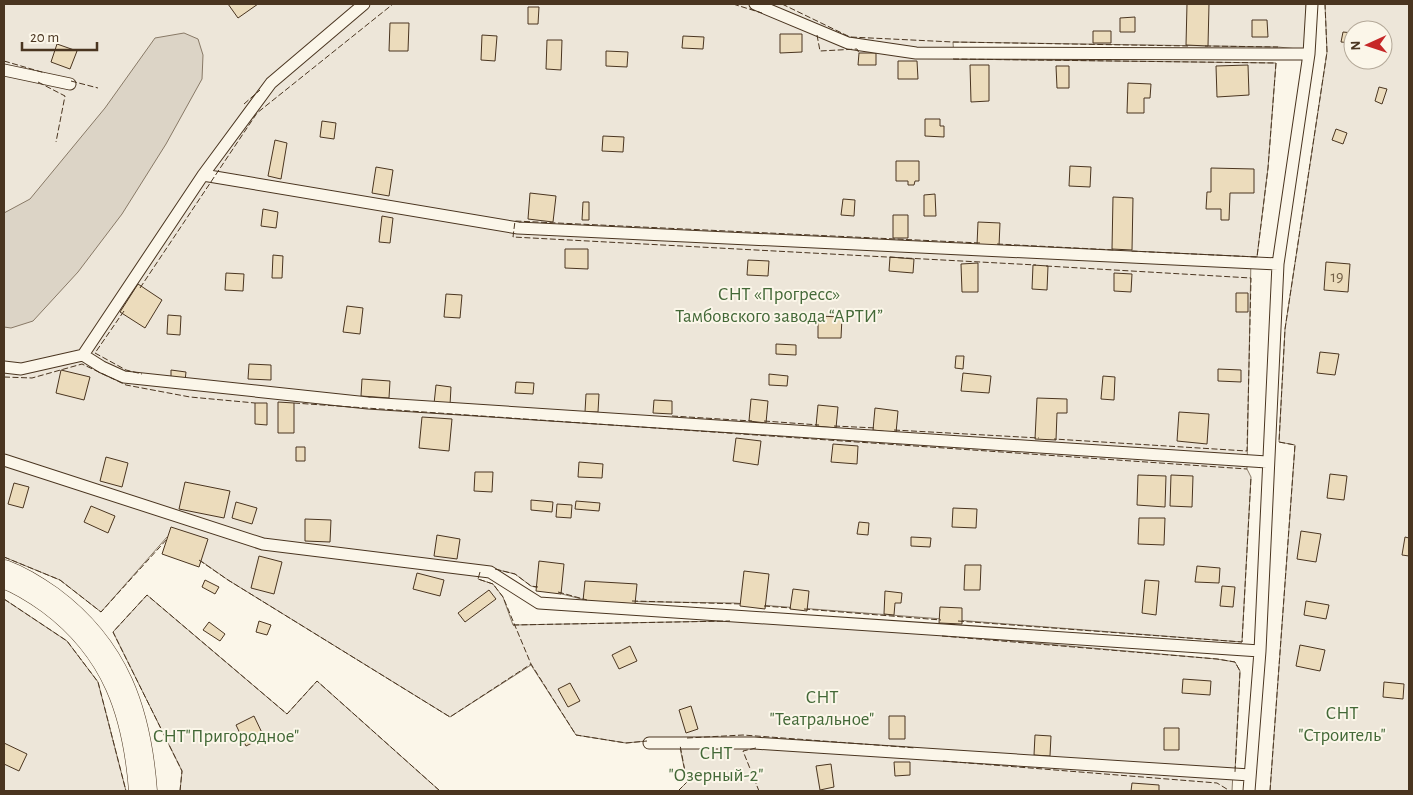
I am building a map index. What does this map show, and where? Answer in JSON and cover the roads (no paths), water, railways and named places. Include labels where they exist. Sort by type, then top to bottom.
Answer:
[{"type":"street","points":[[4,574],[36,590],[66,612],[86,631],[104,658],[119,684],[131,716],[140,756],[143,791]]},
{"type":"lane","points":[[4,367],[21,369],[82,355],[203,175],[271,83],[364,4]]},
{"type":"lane","points":[[755,4],[848,43],[916,53],[1309,54]]},
{"type":"lane","points":[[1248,791],[1260,651],[1267,462],[1278,264],[1309,54],[1312,4]]},
{"type":"lane","points":[[4,70],[70,84]]},
{"type":"lane","points":[[203,175],[518,228],[1278,264]]},
{"type":"lane","points":[[82,355],[124,377],[368,403],[1267,462]]},
{"type":"lane","points":[[4,460],[263,544],[490,572],[539,603],[1260,651]]},
{"type":"lane","points":[[649,743],[754,743],[1250,775]]},
{"type":"park label","name":"СНТ «Прогресс» Тамбовского завода “АРТИ”","points":[[779,305]]},
{"type":"park label","name":"СНТ \"Театральное\"","points":[[822,708]]},
{"type":"park label","name":"СНТ \"Строитель\"","points":[[1342,724]]},
{"type":"park label","name":"СНТ\"Пригородное\"","points":[[226,736]]},
{"type":"park label","name":"СНТ \"Озерный-2\"","points":[[716,764]]}]
